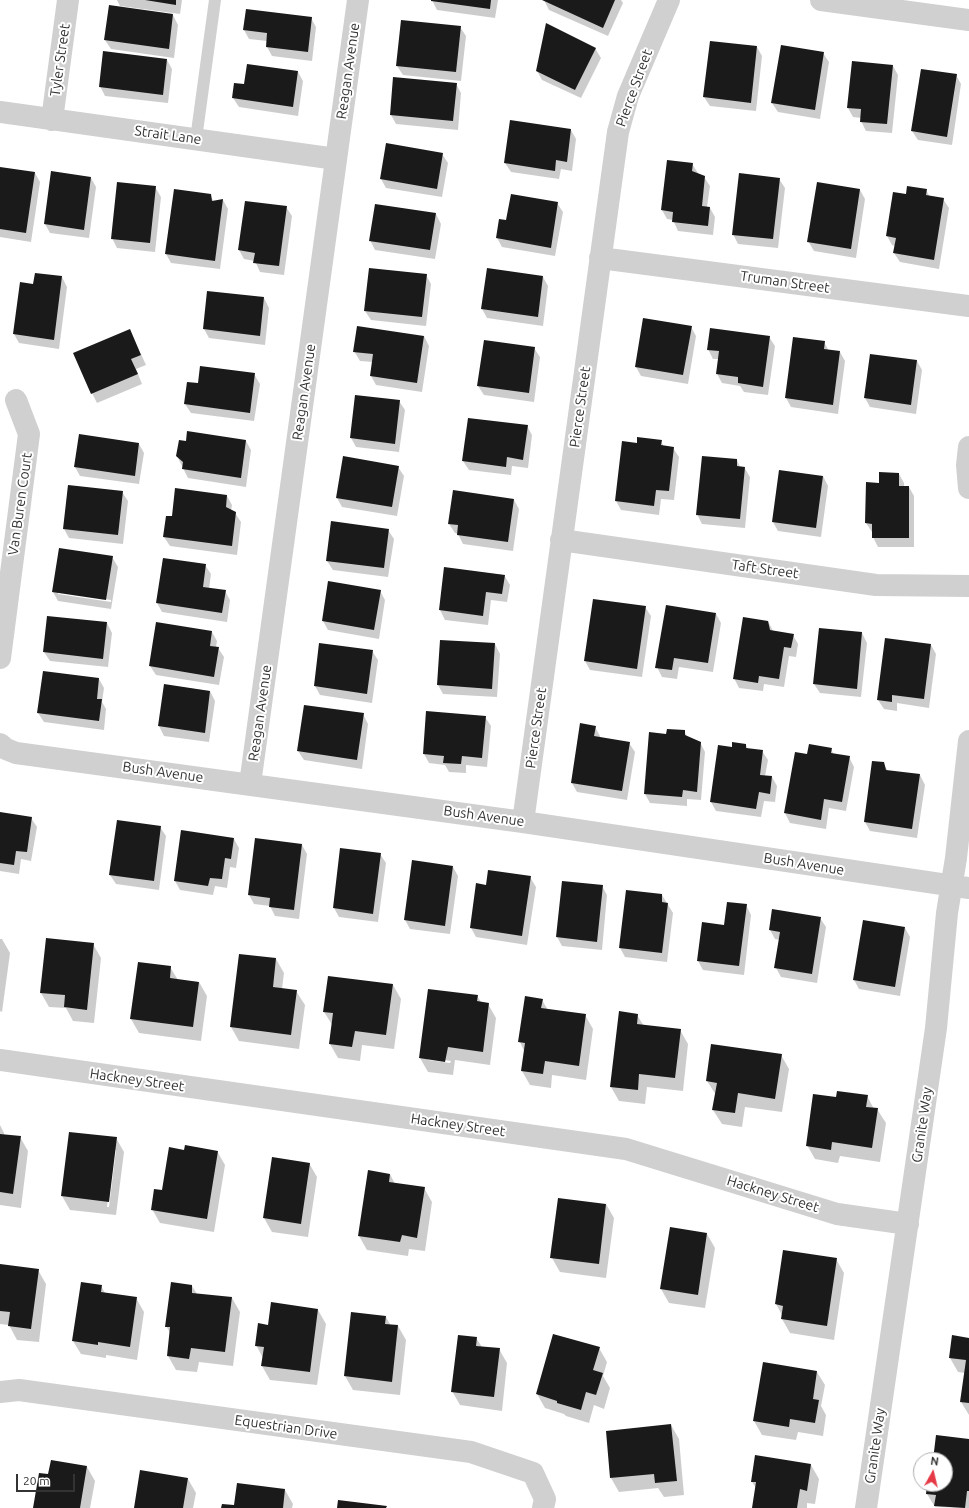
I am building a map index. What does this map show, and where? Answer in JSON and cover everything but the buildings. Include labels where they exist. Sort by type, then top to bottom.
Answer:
[{"type":"street","name":"Tyler Street","points":[[52,120],[68,0]]},
{"type":"street","name":"Reagan Avenue","points":[[250,784],[358,0]]},
{"type":"street","name":"Pierce Street","points":[[523,822],[618,132],[628,96],[669,0]]},
{"type":"street","points":[[821,0],[969,20]]},
{"type":"street","name":"Strait Lane","points":[[0,112],[336,159]]},
{"type":"street","name":"Truman Street","points":[[600,258],[969,306]]},
{"type":"street","name":"Van Buren Court","points":[[0,658],[30,434],[16,400]]},
{"type":"street","points":[[969,447],[967,465],[969,488]]},
{"type":"street","name":"Taft Street","points":[[561,540],[876,585],[969,586]]},
{"type":"street","name":"Granite Way","points":[[866,1508],[936,1028],[960,886],[956,858],[969,741]]},
{"type":"street","name":"Bush Avenue","points":[[0,744],[16,753],[523,822],[960,886]]},
{"type":"street","name":"Hackney Street","points":[[0,1060],[626,1149],[837,1214],[908,1224]]},
{"type":"street","name":"Equestrian Drive","points":[[0,1392],[19,1390],[471,1452],[533,1473],[545,1499],[543,1508]]},
{"type":"lane","points":[[196,139],[215,0]]}]
